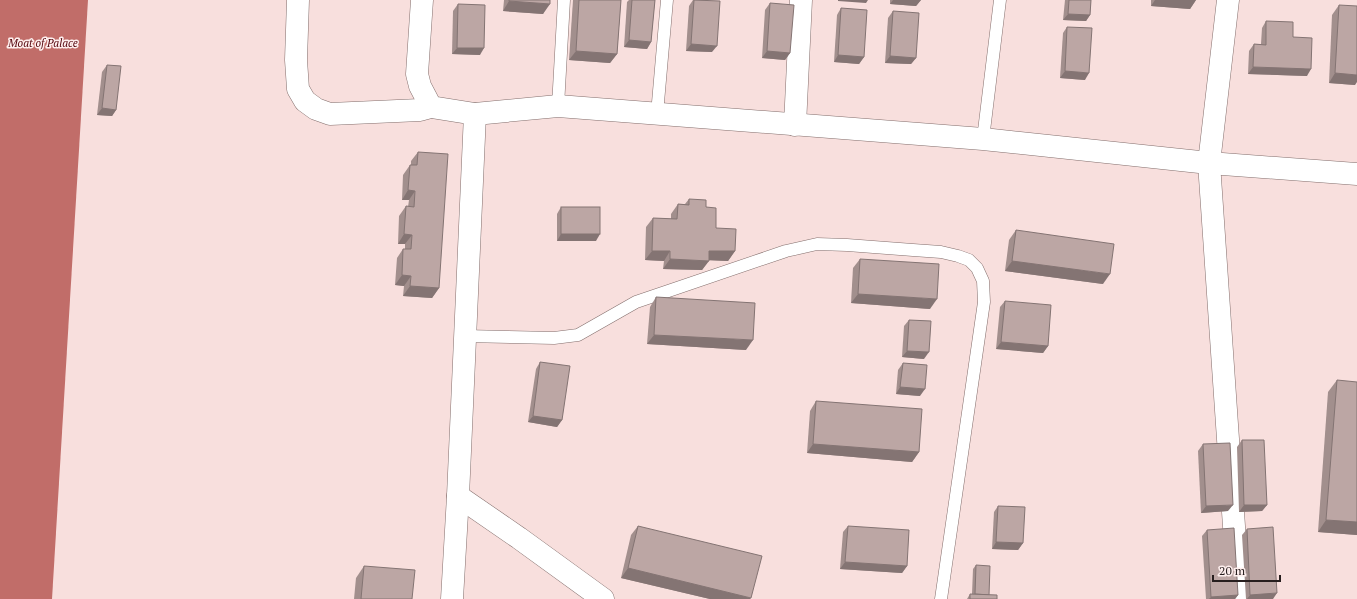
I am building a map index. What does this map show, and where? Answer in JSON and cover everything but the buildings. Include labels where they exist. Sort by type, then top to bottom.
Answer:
[{"type":"street","points":[[298,0],[296,65],[298,89],[305,101],[316,109],[330,114],[420,110],[431,107],[475,114],[558,106],[983,139],[1209,163],[1357,174]]},
{"type":"street","points":[[422,0],[417,74],[420,86],[431,107]]},
{"type":"street","points":[[795,125],[801,0]]},
{"type":"street","points":[[1228,0],[1209,163],[1239,599]]},
{"type":"street","points":[[452,599],[475,114]]},
{"type":"street","points":[[458,496],[519,538],[602,599]]},
{"type":"lane","points":[[558,106],[564,0]]},
{"type":"lane","points":[[657,114],[667,0]]},
{"type":"lane","points":[[983,139],[1000,0]]},
{"type":"lane","points":[[464,336],[554,338],[578,335],[636,302],[786,251],[817,244],[847,244],[941,252],[969,260],[977,268],[983,281],[984,302],[941,599]]},
{"type":"water","name":"Moat of Palace","points":[[0,0],[88,0],[52,599],[0,599]]}]
